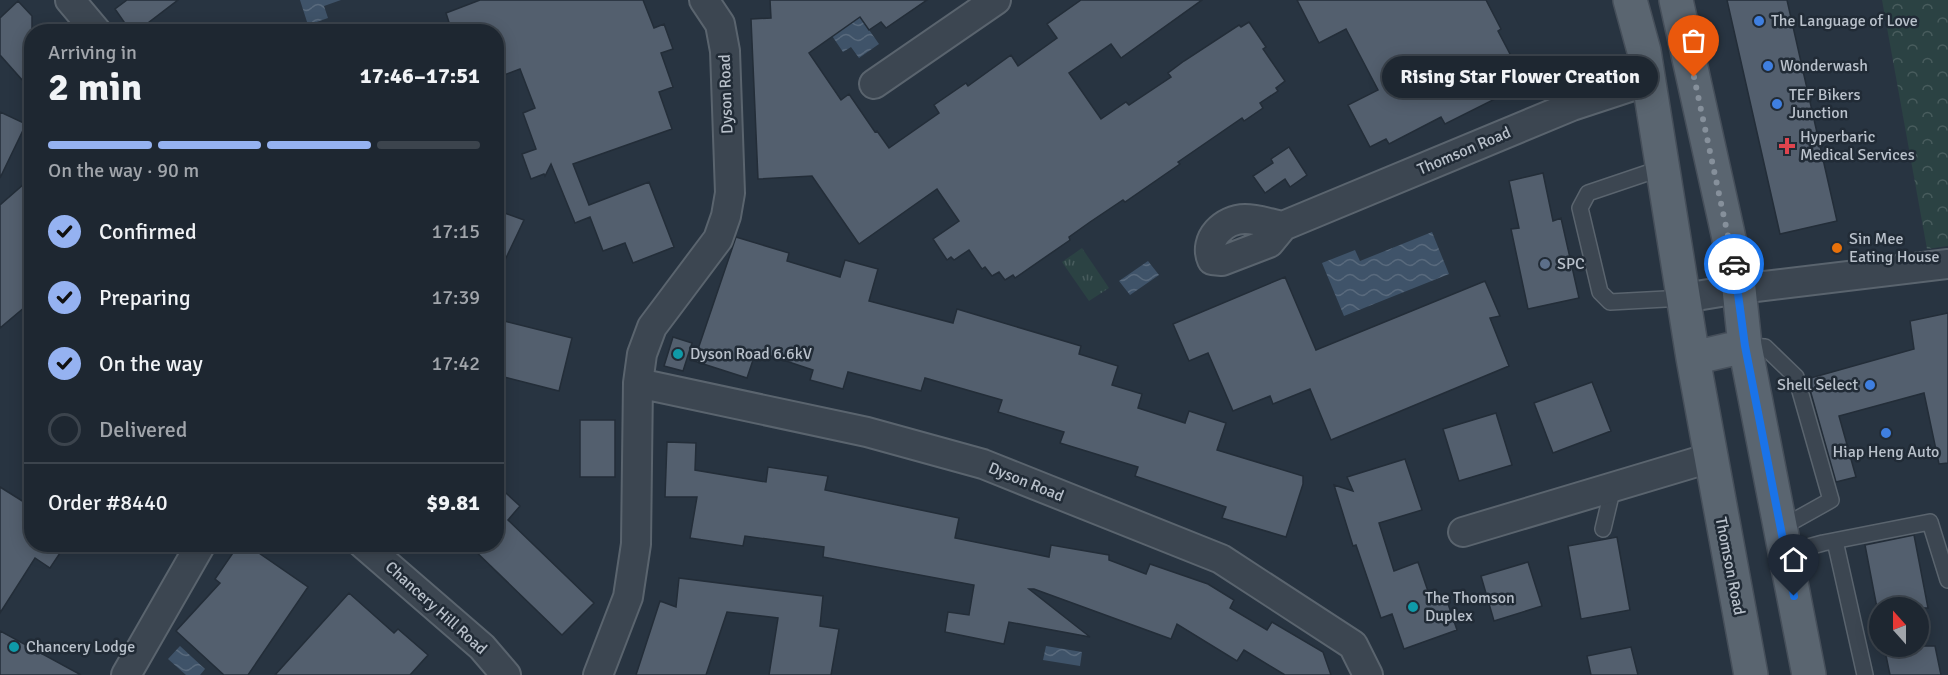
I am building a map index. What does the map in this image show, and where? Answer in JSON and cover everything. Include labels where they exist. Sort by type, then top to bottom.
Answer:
[{"type":"main road","name":"Thomson Road","points":[[1630,0],[1644,51],[1647,81],[1710,458],[1751,675]]},
{"type":"main road","points":[[1676,0],[1739,289],[1745,346],[1809,675]]},
{"type":"main road","points":[[1693,358],[1745,346]]},
{"type":"street","points":[[70,0],[90,24]]},
{"type":"street","name":"Dyson Road","points":[[598,675],[628,597],[636,544],[638,383],[642,354],[652,327],[718,238],[726,216],[730,193],[725,51],[720,24],[704,0]]},
{"type":"street","points":[[874,84],[996,0]]},
{"type":"street","name":"Thomson Road","points":[[1283,226],[1561,111],[1647,81]]},
{"type":"street","points":[[1684,298],[1739,289],[1948,264]]},
{"type":"street","name":"Dyson Road","points":[[638,383],[867,432],[984,465],[1200,551],[1221,560],[1353,645],[1368,675]]},
{"type":"street","points":[[1462,532],[1710,458]]},
{"type":"street","points":[[129,674],[197,552]]},
{"type":"street","name":"Chancery Hill Road","points":[[372,552],[482,647],[506,675]]},
{"type":"lane","points":[[1662,168],[1588,193],[1580,208],[1600,292],[1605,298],[1610,302],[1684,298]]},
{"type":"lane","points":[[1745,346],[1765,347],[1796,377],[1831,500],[1783,541]]},
{"type":"lane","points":[[1603,529],[1613,487]]},
{"type":"lane","points":[[1783,541],[1835,541],[1930,522],[1948,580]]},
{"type":"lane","points":[[1835,541],[1865,675]]},
{"type":"green space","points":[[1882,0],[1948,0],[1948,246],[1927,249]]},
{"type":"green space","points":[[1082,248],[1109,288],[1089,301],[1062,262]]},
{"type":"water","points":[[300,0],[341,0],[324,6],[328,18],[308,24]]},
{"type":"water","points":[[860,17],[879,44],[859,58],[851,47],[843,52],[824,24]]},
{"type":"water","points":[[1432,232],[1449,274],[1344,316],[1322,263],[1355,250],[1360,261]]},
{"type":"water","points":[[1148,261],[1159,275],[1130,295],[1119,281]]},
{"type":"water","points":[[180,646],[205,669],[200,675],[186,675],[168,659]]},
{"type":"water","points":[[1046,646],[1082,652],[1080,666],[1043,660]]},
{"type":"building","points":[[127,0],[178,0],[146,24],[125,24],[115,9]]},
{"type":"building","points":[[480,0],[643,0],[654,28],[664,24],[673,49],[661,53],[673,87],[659,92],[672,129],[573,164],[589,205],[649,182],[674,247],[633,263],[625,243],[603,251],[590,217],[575,223],[551,164],[545,176],[544,174],[531,179],[522,154],[536,149],[523,113],[535,108],[520,69],[504,75],[504,24],[449,24],[446,13]]},
{"type":"building","points":[[770,0],[927,0],[886,28],[881,22],[869,30],[860,17],[809,53],[841,100],[849,94],[889,148],[939,113],[934,105],[966,83],[968,86],[1011,55],[1018,66],[1057,38],[1047,24],[1081,0],[1202,0],[1121,58],[1111,44],[1069,73],[1101,119],[1126,102],[1129,105],[1171,77],[1168,73],[1184,61],[1239,25],[1241,27],[1249,22],[1266,47],[1263,49],[1285,81],[1276,88],[1278,91],[1260,103],[1263,108],[1244,121],[1242,118],[1125,202],[1123,200],[1090,222],[1069,237],[1070,240],[1015,278],[1013,275],[1005,280],[999,272],[992,276],[985,267],[982,269],[969,250],[954,260],[951,257],[947,260],[933,239],[959,221],[937,189],[859,244],[812,176],[758,179],[751,19],[771,18]]},
{"type":"building","points":[[1297,0],[1486,0],[1501,29],[1498,31],[1510,54],[1480,69],[1495,99],[1445,124],[1441,117],[1389,144],[1386,139],[1370,147],[1348,105],[1378,90],[1346,29],[1319,43]]},
{"type":"building","points":[[1727,0],[1787,0],[1837,221],[1780,234]]},
{"type":"building","points":[[18,1],[32,16],[32,24],[24,24],[24,82],[0,55],[0,18]]},
{"type":"building","points":[[0,112],[24,123],[24,128],[0,178]]},
{"type":"building","points":[[1289,147],[1307,175],[1290,187],[1285,179],[1265,193],[1253,176],[1273,163],[1271,159]]},
{"type":"building","name":"SPC","points":[[1543,173],[1553,221],[1561,218],[1579,298],[1528,309],[1511,229],[1519,228],[1509,181]]},
{"type":"building","points":[[24,184],[24,308],[0,328],[0,205]]},
{"type":"building","points":[[504,213],[524,220],[504,262]]},
{"type":"building","points":[[736,237],[789,253],[787,261],[840,277],[845,260],[878,269],[869,301],[953,323],[957,309],[1081,346],[1079,354],[1118,366],[1112,385],[1142,394],[1138,408],[1185,423],[1189,411],[1226,423],[1217,450],[1303,476],[1303,484],[1286,537],[1222,518],[1226,507],[1135,476],[1138,467],[1060,443],[1064,432],[998,412],[1002,400],[925,378],[921,391],[848,372],[843,389],[810,380],[813,370],[756,351],[747,378],[694,361]]},
{"type":"building","points":[[1285,277],[1316,350],[1485,281],[1500,316],[1490,318],[1509,366],[1331,440],[1310,389],[1273,404],[1270,396],[1233,411],[1208,353],[1189,361],[1173,324]]},
{"type":"building","points":[[1948,313],[1948,463],[1939,464],[1924,393],[1839,416],[1856,477],[1836,482],[1807,379],[1914,349],[1910,321]]},
{"type":"building","points":[[504,321],[572,338],[559,391],[504,377]]},
{"type":"building","name":"Dyson Road 6.6kV","points":[[673,337],[692,343],[683,371],[664,366]]},
{"type":"building","points":[[1592,382],[1611,431],[1553,453],[1534,403]]},
{"type":"building","points":[[1496,413],[1512,465],[1459,481],[1443,429]]},
{"type":"building","points":[[580,420],[615,420],[615,477],[580,477]]},
{"type":"building","points":[[667,442],[696,443],[695,470],[766,482],[768,467],[828,476],[825,490],[959,518],[955,538],[1049,557],[1051,545],[1109,555],[1109,560],[1146,574],[1150,564],[1208,584],[1234,600],[1230,608],[1267,630],[1272,622],[1323,652],[1331,675],[1285,675],[1244,650],[1237,661],[1177,624],[1171,639],[1034,589],[1029,589],[1090,637],[1009,622],[1004,644],[945,632],[948,612],[969,615],[974,585],[823,557],[824,547],[745,536],[743,546],[690,538],[697,497],[665,497]]},
{"type":"building","points":[[1405,459],[1422,510],[1379,523],[1394,571],[1418,562],[1431,600],[1445,595],[1457,630],[1404,649],[1392,614],[1381,618],[1356,545],[1353,546],[1334,485],[1353,491],[1347,477]]},
{"type":"building","points":[[0,487],[24,502],[24,552],[61,552],[50,568],[35,558],[0,613]]},
{"type":"building","points":[[504,491],[520,506],[508,520],[594,603],[562,635],[476,552],[504,552]]},
{"type":"building","points":[[1914,535],[1926,597],[1875,597],[1865,545]]},
{"type":"building","points":[[1617,537],[1630,610],[1581,619],[1568,546]]},
{"type":"building","points":[[234,552],[258,552],[308,587],[248,675],[224,675],[176,631],[220,583],[215,579]]},
{"type":"building","points":[[1528,562],[1542,606],[1494,621],[1481,576]]},
{"type":"building","points":[[679,578],[823,596],[820,626],[839,629],[831,675],[769,675],[778,618],[727,612],[706,675],[636,675],[660,601],[676,607]]},
{"type":"building","points":[[349,593],[394,633],[398,629],[428,655],[410,675],[275,675]]},
{"type":"building","name":"Chancery Lodge","points":[[0,631],[81,675],[0,675]]},
{"type":"building","points":[[1929,646],[1935,646],[1941,675],[1890,675],[1886,657],[1929,657]]},
{"type":"building","points":[[1631,647],[1638,675],[1591,675],[1587,656]]},
{"type":"way so far","points":[[1694,77],[1734,264]]},
{"type":"place","name":"The Language of Love","points":[[1759,21]]},
{"type":"place","name":"Wonderwash","points":[[1768,66]]},
{"type":"place","name":"Rising Star Flower Creation","points":[[1694,77]]},
{"type":"place","name":"TEF Bikers Junction","points":[[1777,104]]},
{"type":"place","name":"Hyperbaric Medical Services","points":[[1787,146]]},
{"type":"place","name":"Sin Mee Eating House","points":[[1837,248]]},
{"type":"place","name":"SPC","points":[[1545,264]]},
{"type":"place","name":"Dyson Road 6.6kV","points":[[678,354]]},
{"type":"place","name":"Shell Select","points":[[1870,385]]},
{"type":"place","name":"Hiap Heng Auto","points":[[1886,433]]},
{"type":"place","name":"The Thomson Duplex","points":[[1413,607]]},
{"type":"place","name":"Chancery Lodge","points":[[14,647]]},
{"type":"route","points":[[1734,264],[1745,346],[1794,596]]}]
